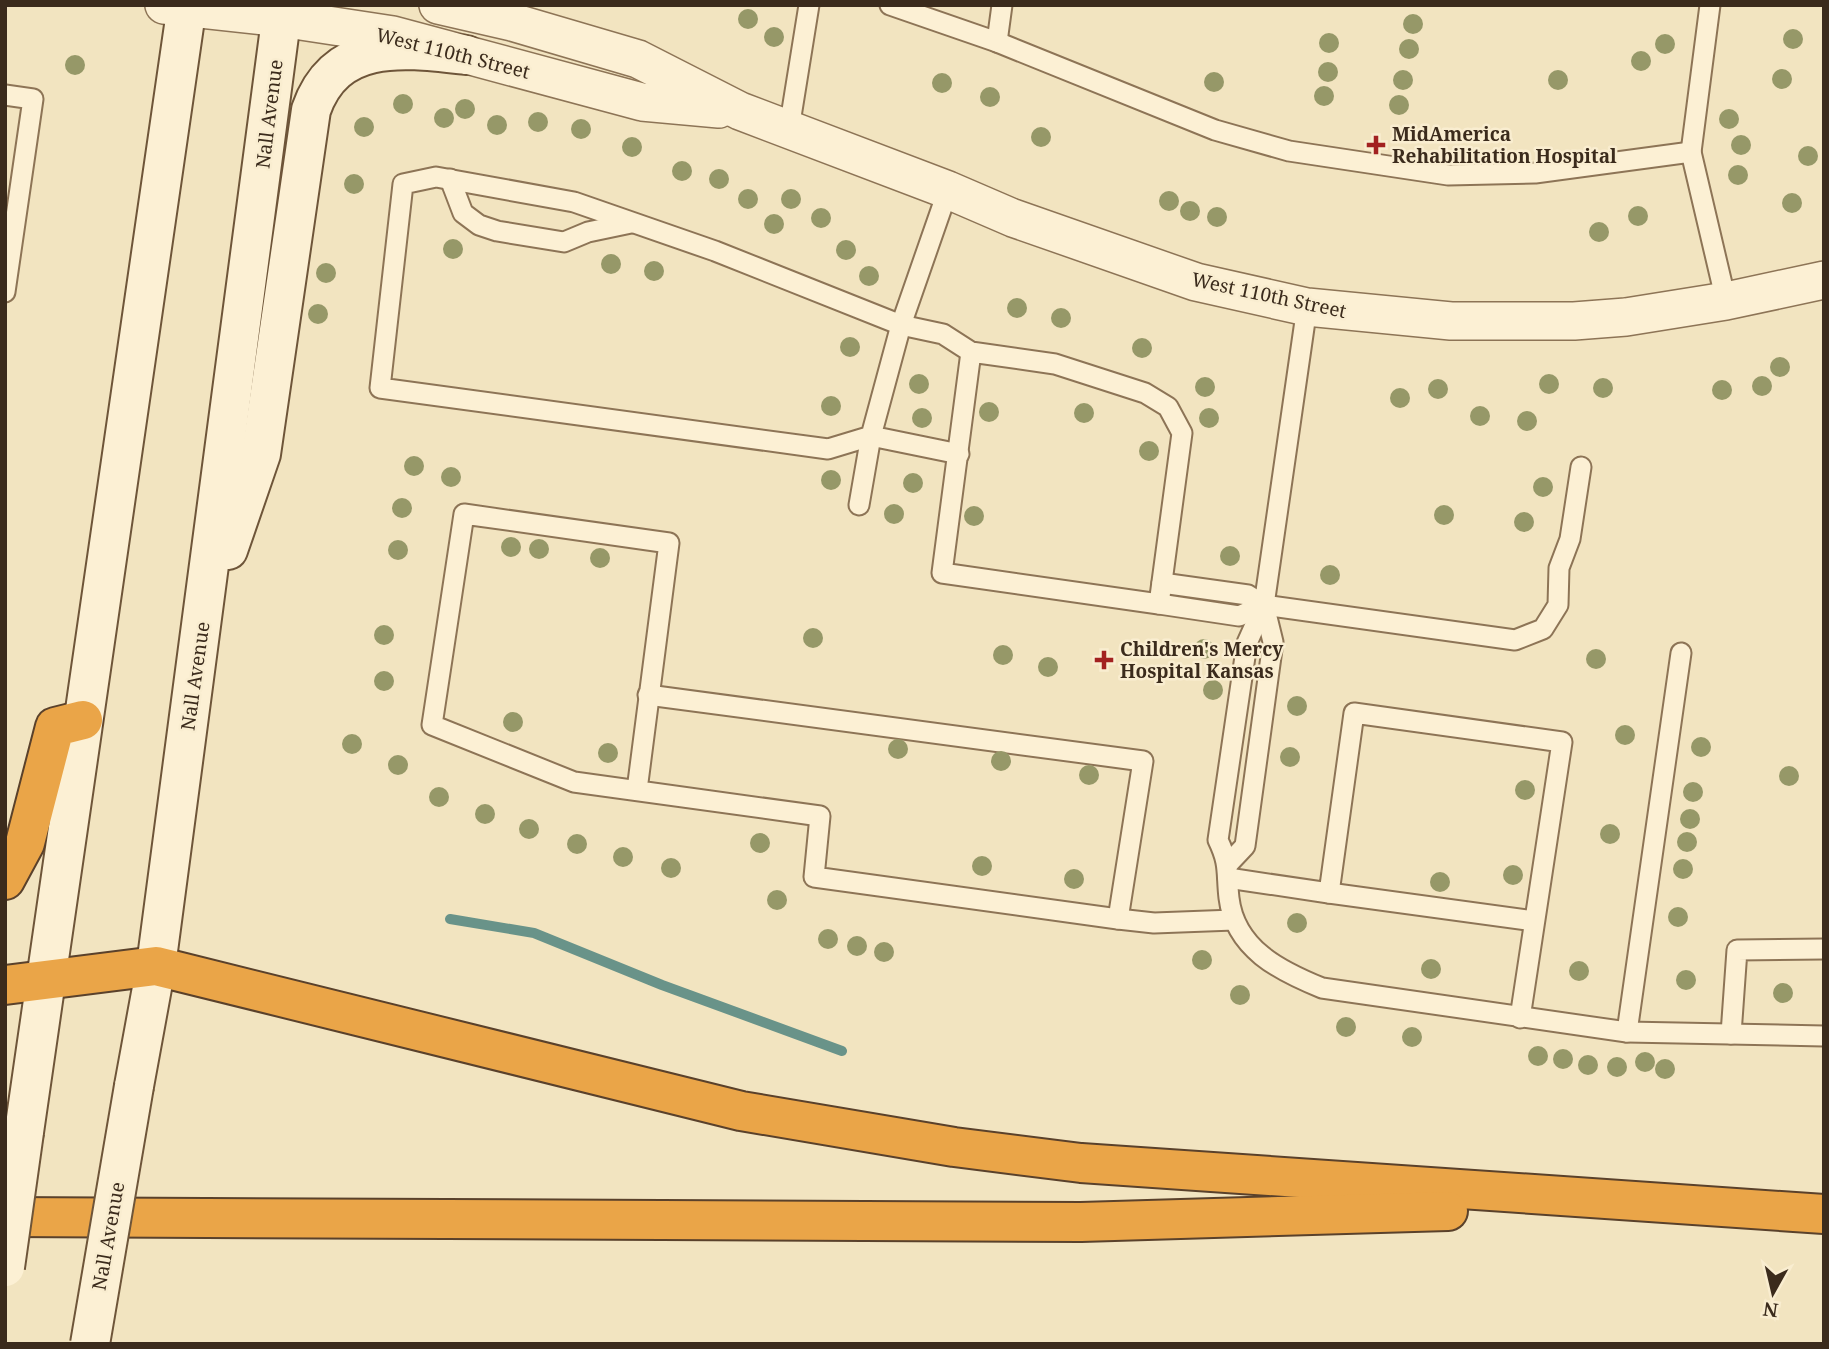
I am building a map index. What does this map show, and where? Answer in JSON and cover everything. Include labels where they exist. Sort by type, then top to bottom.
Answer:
[{"type":"highway","points":[[5,880],[25,843],[55,727],[83,720]]},
{"type":"highway","points":[[5,985],[156,966],[741,1111],[954,1147],[1081,1163],[1824,1214]]},
{"type":"highway","points":[[5,1217],[1081,1222],[1664,1205]]},
{"type":"main road","points":[[5,1267],[48,979],[179,6]]},
{"type":"main road","name":"Nall Avenue","points":[[90,1344],[156,966],[282,11]]},
{"type":"main road","points":[[201,632],[261,454],[311,110],[317,92],[328,76],[337,69],[370,54],[407,50],[466,55]]},
{"type":"street","name":"West 110th Street","points":[[438,5],[515,13],[638,59],[740,111],[948,190],[1013,218],[1196,282],[1307,307],[1451,321],[1516,323],[1626,317],[1726,301],[1824,280]]},
{"type":"street","name":"West 110th Street","points":[[179,6],[282,11],[393,35],[642,102],[740,111]]},
{"type":"lane","points":[[789,129],[809,5]]},
{"type":"lane","points":[[998,42],[1002,5]]},
{"type":"lane","points":[[1710,5],[1691,152],[1726,301]]},
{"type":"lane","points":[[893,6],[998,42],[1215,130],[1289,151],[1448,175],[1535,173],[1691,152]]},
{"type":"lane","points":[[5,95],[33,99],[5,299]]},
{"type":"lane","points":[[959,454],[871,436],[828,450],[380,388],[403,184],[436,177],[574,202],[715,251],[901,326],[943,334],[971,352],[1055,364],[1145,393],[1168,407],[1182,433],[1159,604]]},
{"type":"lane","points":[[450,179],[463,213],[478,225],[497,231],[564,242],[588,232],[633,222]]},
{"type":"lane","points":[[859,505],[871,436],[901,326],[948,190]]},
{"type":"lane","points":[[1307,307],[1264,605],[1247,643],[1218,840],[1228,870],[1234,920],[1264,959],[1285,973],[1322,988],[1627,1032],[1824,1036]]},
{"type":"lane","points":[[971,352],[942,573],[1239,616],[1264,605]]},
{"type":"lane","points":[[1162,583],[1248,596],[1264,605],[1514,640],[1543,629],[1558,605],[1559,568],[1570,539],[1581,467]]},
{"type":"lane","points":[[637,790],[669,543],[464,514],[432,724],[573,782],[820,816],[814,877],[1154,923],[1234,920]]},
{"type":"lane","points":[[1228,870],[1245,846],[1273,642],[1264,605]]},
{"type":"lane","points":[[1627,1032],[1681,653]]},
{"type":"lane","points":[[648,695],[1143,761],[1118,919]]},
{"type":"lane","points":[[1329,892],[1354,713],[1562,742],[1520,1018]]},
{"type":"lane","points":[[1228,870],[1329,892],[1534,921]]},
{"type":"lane","points":[[1731,1034],[1737,950],[1824,950]]},
{"type":"waterway","points":[[450,919],[534,933],[662,985],[842,1051]]},
{"type":"place","name":"MidAmerica Rehabilitation Hospital","points":[[1376,145]]},
{"type":"place","name":"Children's Mercy Hospital Kansas","points":[[1104,660]]}]
